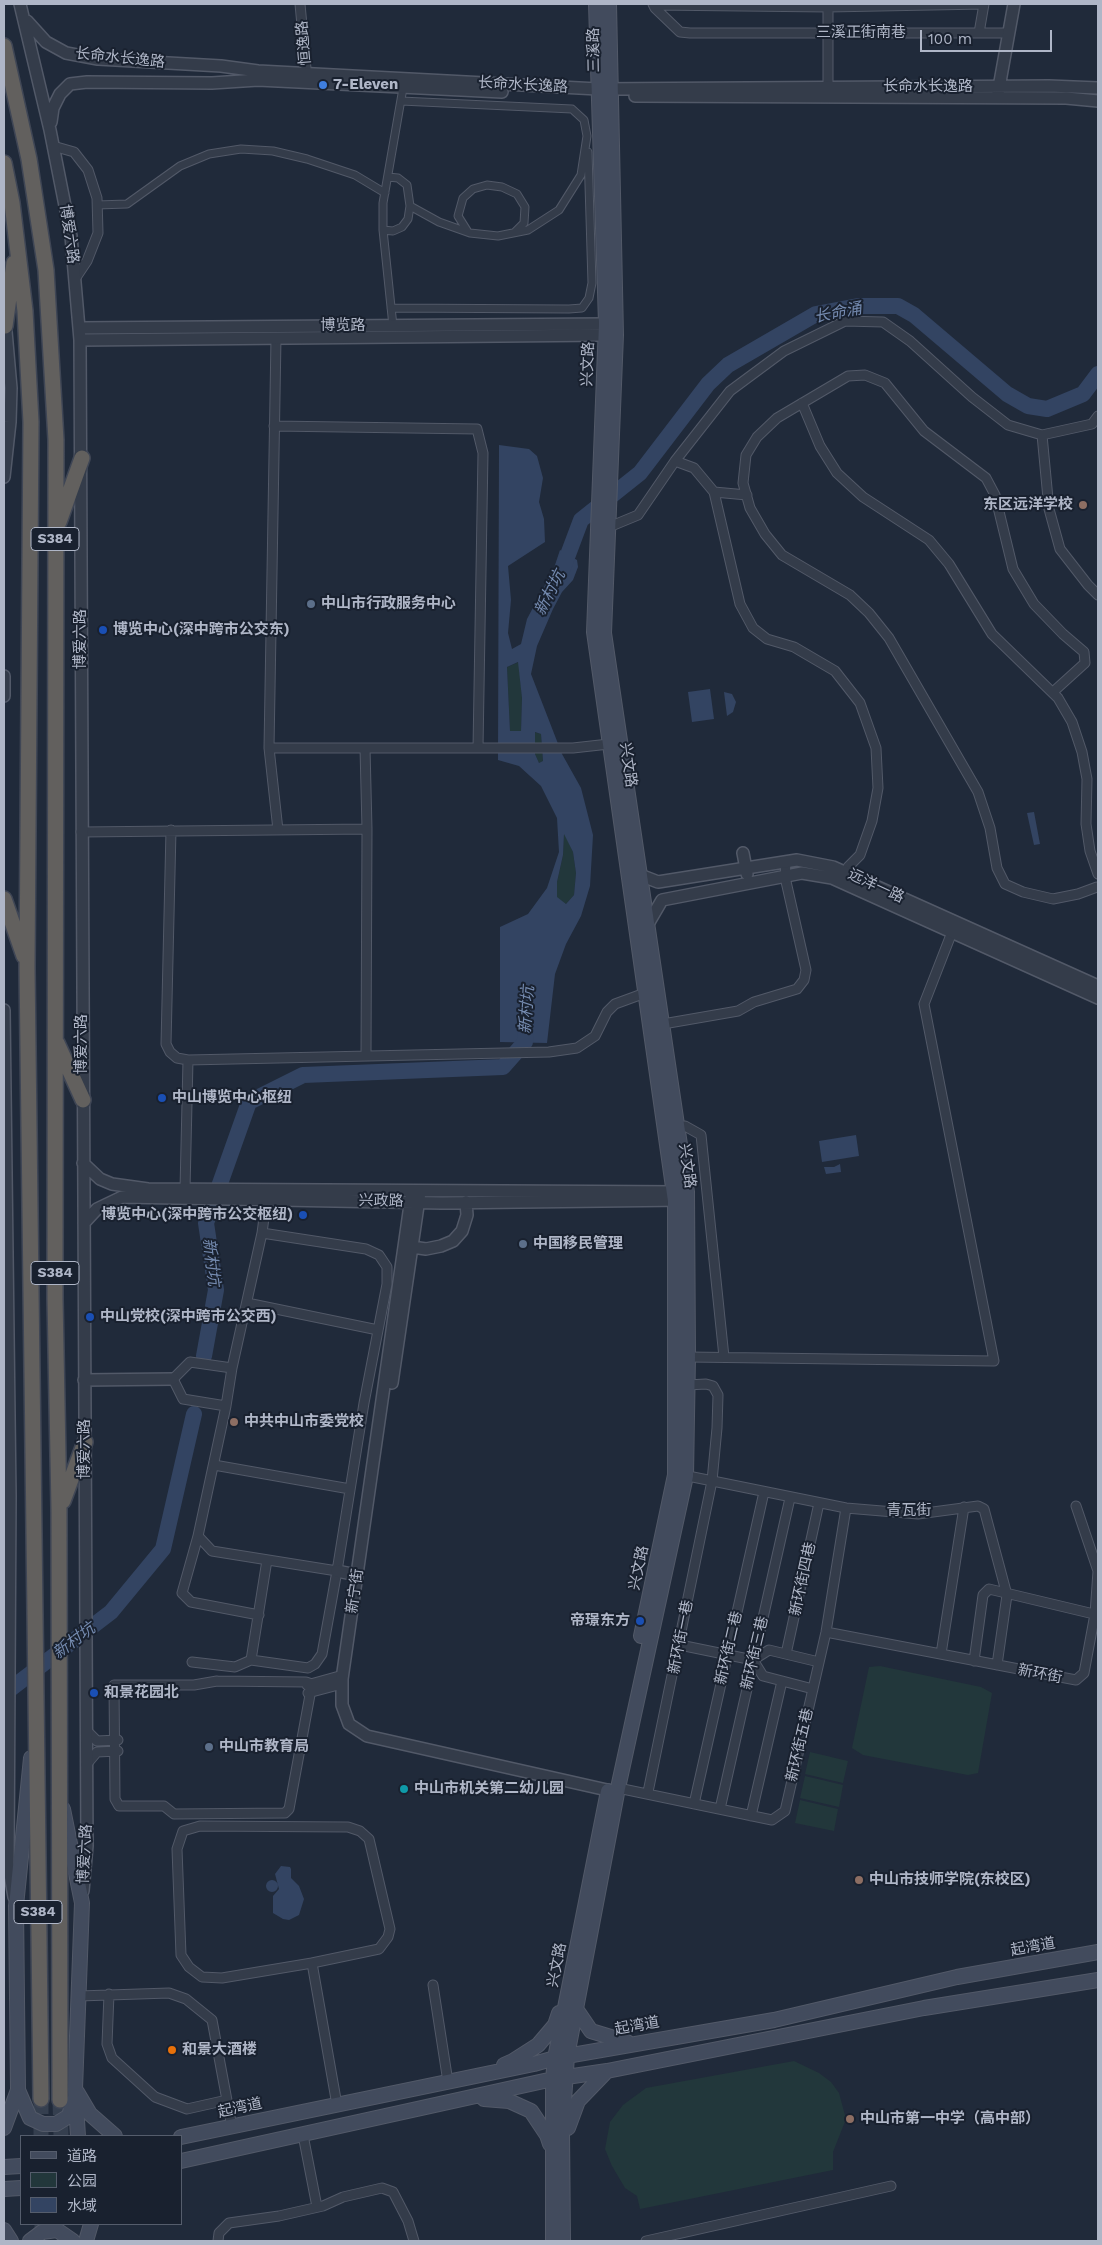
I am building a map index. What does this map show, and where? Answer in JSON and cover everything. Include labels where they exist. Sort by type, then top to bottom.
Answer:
[{"type":"highway","name":"博爱六路","points":[[4,46],[29,159],[46,270],[56,440],[54,1037],[55,1289],[59,1509],[60,2100]]},
{"type":"highway","name":"S384","points":[[4,163],[17,242],[25,311],[31,422],[27,967],[40,2099]]},
{"type":"highway","points":[[5,320],[17,242]]},
{"type":"highway","points":[[55,535],[82,458]]},
{"type":"highway","points":[[4,899],[27,967]]},
{"type":"highway","points":[[54,1037],[83,1100]]},
{"type":"highway","points":[[59,1509],[85,1442]]},
{"type":"main road","name":"三溪路","points":[[596,4],[604,92]]},
{"type":"main road","name":"三溪路","points":[[604,92],[609,4]]},
{"type":"main road","name":"兴文路","points":[[553,2241],[558,2153],[562,2131],[559,2078],[561,2057],[613,1789],[681,1475],[688,1357],[679,1127],[604,633],[605,486],[611,330],[604,92]]},
{"type":"main road","name":"兴文路","points":[[605,519],[594,632],[646,993],[681,1196],[681,1475]]},
{"type":"main road","points":[[4,2128],[18,2090],[16,1906],[35,1725]]},
{"type":"main road","points":[[59,1784],[82,1903]]},
{"type":"main road","name":"博爱六路","points":[[76,2089],[82,1903]]},
{"type":"main road","name":"起湾道","points":[[182,2137],[561,2057],[774,2020],[957,1977],[1098,1952]]},
{"type":"main road","points":[[182,2161],[303,2136],[559,2078],[607,2071],[924,2008],[1098,1980]]},
{"type":"main road","points":[[467,2078],[513,2061],[538,2045],[555,2025],[558,2015],[571,2006],[591,2031],[617,2041],[633,2043]]},
{"type":"main road","points":[[558,2153],[570,2116],[578,2101],[607,2071]]},
{"type":"main road","points":[[18,2090],[30,2118],[43,2124],[56,2124],[69,2116],[76,2089]]},
{"type":"main road","points":[[76,2089],[78,2135]]},
{"type":"main road","points":[[76,2089],[90,2114],[114,2135]]},
{"type":"main road","points":[[470,2098],[509,2101],[531,2111],[558,2153]]},
{"type":"main road","name":"兴文路","points":[[558,2153],[563,2241]]},
{"type":"main road","points":[[4,2167],[20,2166]]},
{"type":"main road","points":[[4,2189],[20,2188]]},
{"type":"main road","points":[[86,2241],[91,2225]]},
{"type":"main road","points":[[4,2230],[11,2241]]},
{"type":"main road","points":[[30,2241],[42,2232],[57,2230],[73,2241]]},
{"type":"street","name":"博爱六路","points":[[20,4],[50,130],[71,236],[80,334],[87,1846],[82,1903]]},
{"type":"street","name":"恒逸路","points":[[300,4],[307,78]]},
{"type":"street","points":[[653,4],[984,4],[979,33]]},
{"type":"street","name":"三溪正街南巷","points":[[653,4],[680,32],[1009,33]]},
{"type":"street","points":[[998,92],[1014,4]]},
{"type":"street","points":[[828,5],[828,87]]},
{"type":"street","name":"长命水长逸路","points":[[24,17],[46,42],[66,53],[98,60],[403,88],[604,92],[998,92],[1098,88]]},
{"type":"street","name":"长命水长逸路","points":[[50,130],[53,108],[60,94],[70,84],[87,82],[212,83],[307,78],[604,92],[828,87],[998,92],[1098,100]]},
{"type":"street","points":[[393,326],[383,230],[385,193],[403,88]]},
{"type":"street","points":[[391,308],[569,310],[582,308],[589,298],[592,283],[587,136],[584,120],[572,109],[401,101]]},
{"type":"street","points":[[410,206],[439,222],[468,233],[498,236],[528,230],[559,210],[581,175],[587,136]]},
{"type":"street","points":[[53,146],[74,152],[88,170],[97,205],[98,233],[87,261],[75,278]]},
{"type":"street","points":[[97,205],[127,204],[180,166],[209,154],[241,149],[273,151],[307,159],[355,174],[385,193]]},
{"type":"street","points":[[383,230],[393,231],[402,227],[408,219],[410,206],[407,185],[398,178],[388,177]]},
{"type":"street","points":[[468,233],[458,216],[463,198],[473,189],[487,185],[502,187],[517,194],[525,207],[524,223],[514,233]]},
{"type":"street","points":[[4,476],[10,388],[5,320]]},
{"type":"street","points":[[605,519],[638,515],[675,461],[730,391],[784,352],[845,321],[882,322],[910,340],[972,397],[1008,424],[1042,435],[1092,424],[1098,416]]},
{"type":"street","name":"博览路","points":[[80,334],[393,326],[611,330]]},
{"type":"street","name":"博览路","points":[[80,334],[276,338],[611,330]]},
{"type":"street","points":[[276,338],[269,748],[278,830]]},
{"type":"street","points":[[802,403],[820,446],[837,473],[863,497],[929,540],[949,564],[992,634],[1053,692],[1072,722],[1082,752],[1088,779],[1086,824],[1090,851],[1098,875],[1097,888],[1053,899],[1023,892],[1006,884],[997,868],[986,810],[978,792],[888,638],[869,613],[850,595],[782,555],[765,534],[750,508],[743,483],[746,455],[757,437],[778,418],[802,403],[848,376],[865,374],[885,384],[924,431],[986,478],[995,495],[1013,569],[1034,604],[1063,634],[1084,652],[1086,663],[1053,692]]},
{"type":"street","points":[[274,426],[477,429],[483,453],[478,748]]},
{"type":"street","points":[[1042,435],[1049,509],[1060,549],[1088,586],[1098,595]]},
{"type":"street","points":[[675,461],[694,468],[714,492],[740,604],[754,628],[767,639],[794,647],[835,671],[860,703],[876,748],[878,788],[872,821],[860,855],[845,874]]},
{"type":"street","points":[[714,492],[747,495]]},
{"type":"street","points":[[4,676],[4,696]]},
{"type":"street","points":[[269,748],[573,748],[609,744]]},
{"type":"street","points":[[365,748],[367,829],[366,1055]]},
{"type":"street","points":[[81,832],[367,829]]},
{"type":"street","points":[[171,830],[166,1044],[170,1052],[177,1058],[188,1060],[535,1053],[577,1048],[594,1036],[607,1012],[615,1004],[646,993]]},
{"type":"street","points":[[743,853],[749,884]]},
{"type":"street","name":"远洋一路","points":[[640,875],[658,882],[797,860],[833,867],[1098,998]]},
{"type":"street","points":[[663,1024],[738,1010],[754,1002],[797,989],[804,980],[806,970],[784,876],[786,862]]},
{"type":"street","name":"远洋一路","points":[[648,924],[662,900],[802,873],[832,878],[845,874]]},
{"type":"street","points":[[688,1357],[994,1361],[924,1004],[954,928]]},
{"type":"street","name":"远洋一路","points":[[954,928],[1098,986]]},
{"type":"street","points":[[4,1010],[9,1657],[6,1827],[8,1863],[16,1906]]},
{"type":"street","points":[[183,1193],[188,1060]]},
{"type":"street","points":[[679,1127],[685,1126],[701,1136],[724,1357]]},
{"type":"street","name":"兴政路","points":[[83,1163],[100,1179],[112,1184],[183,1193]]},
{"type":"street","name":"兴政路","points":[[84,1223],[97,1209],[122,1198],[183,1193],[415,1197],[681,1196]]},
{"type":"street","points":[[259,1614],[191,1602],[182,1593],[198,1536],[214,1465],[232,1368],[262,1233],[267,1195]]},
{"type":"street","name":"兴政路","points":[[415,1197],[466,1202],[681,1196]]},
{"type":"street","points":[[415,1197],[412,1246],[349,1677],[349,1704],[355,1719],[370,1730],[613,1789]]},
{"type":"street","name":"新宁街","points":[[415,1197],[357,1575],[343,1680],[342,1705],[349,1724],[367,1736],[613,1789]]},
{"type":"street","points":[[412,1246],[426,1249],[453,1241],[462,1231],[467,1215],[466,1202]]},
{"type":"street","points":[[192,1662],[235,1667],[251,1660],[308,1668],[315,1664],[322,1654],[387,1284],[387,1267],[379,1255],[366,1249],[262,1233]]},
{"type":"street","points":[[247,1303],[378,1330]]},
{"type":"street","points":[[84,1380],[173,1379],[190,1362],[232,1368]]},
{"type":"street","points":[[173,1379],[183,1399],[226,1406]]},
{"type":"street","name":"新环街一巷","points":[[648,1792],[680,1645],[712,1481],[718,1395],[713,1386],[706,1384],[687,1385]]},
{"type":"street","points":[[214,1465],[350,1488]]},
{"type":"street","name":"青瓦街","points":[[681,1475],[846,1508],[918,1514],[978,1506],[984,1509],[1006,1593],[997,1665]]},
{"type":"street","name":"新环街二巷","points":[[694,1804],[764,1492]]},
{"type":"street","name":"新环街三巷","points":[[720,1809],[790,1498]]},
{"type":"street","name":"新环街四巷","points":[[786,1654],[819,1503]]},
{"type":"street","name":"新环街","points":[[826,1632],[1076,1680],[1084,1673],[1097,1614],[1098,1571],[1076,1506]]},
{"type":"street","name":"新环街五巷","points":[[613,1789],[648,1792],[694,1804],[772,1820],[785,1811],[826,1632],[846,1508]]},
{"type":"street","points":[[942,1654],[964,1508]]},
{"type":"street","points":[[198,1536],[212,1551],[357,1575]]},
{"type":"street","points":[[251,1660],[267,1560]]},
{"type":"street","points":[[974,1660],[983,1595],[989,1589],[1097,1614]]},
{"type":"street","points":[[680,1645],[754,1660],[769,1650],[819,1662]]},
{"type":"street","points":[[754,1660],[764,1676],[813,1689]]},
{"type":"street","points":[[309,1689],[343,1680]]},
{"type":"street","points":[[217,1681],[306,1682],[309,1689],[289,1809],[284,1813],[174,1814],[164,1806],[119,1806],[115,1799],[116,1740],[114,1686],[194,1685],[217,1681]]},
{"type":"street","points":[[751,1816],[782,1681]]},
{"type":"street","points":[[86,1730],[97,1741],[116,1740]]},
{"type":"street","points":[[86,1765],[97,1752],[116,1752]]},
{"type":"street","points":[[200,1826],[348,1827],[360,1831],[369,1839],[390,1929],[388,1938],[380,1949],[312,1963],[222,1978],[202,1977],[189,1967],[181,1955],[177,1849],[183,1831],[200,1826]]},
{"type":"street","points":[[312,1963],[337,2105]]},
{"type":"street","points":[[433,1986],[448,2082]]},
{"type":"street","points":[[80,1996],[168,1993],[186,1999],[212,2020],[232,2126]]},
{"type":"street","points":[[109,1994],[107,2044],[112,2058],[154,2097],[187,2109],[227,2100]]},
{"type":"street","points":[[303,2136],[317,2207]]},
{"type":"street","points":[[646,2241],[892,2186]]},
{"type":"street","points":[[218,2241],[219,2233],[229,2223],[279,2216],[382,2188],[393,2192],[408,2221],[414,2241]]},
{"type":"green space","points":[[519,662],[522,698],[521,731],[510,731],[507,667]]},
{"type":"green space","points":[[534,732],[541,734],[543,761],[539,763],[535,754]]},
{"type":"green space","points":[[564,832],[573,852],[576,873],[574,895],[566,904],[557,898],[557,882],[563,855]]},
{"type":"green space","points":[[880,1666],[981,1687],[992,1693],[978,1773],[968,1775],[863,1755],[852,1748],[869,1667]]},
{"type":"green space","points":[[810,1752],[848,1761],[843,1783],[805,1774]]},
{"type":"green space","points":[[805,1776],[843,1785],[839,1807],[800,1798]]},
{"type":"green space","points":[[800,1800],[838,1809],[834,1831],[795,1823]]},
{"type":"green space","points":[[794,2061],[819,2073],[831,2082],[839,2093],[846,2119],[833,2152],[833,2170],[640,2209],[637,2196],[625,2188],[612,2166],[605,2149],[610,2122],[623,2105],[646,2088]]},
{"type":"water","points":[[499,445],[529,449],[537,456],[543,478],[539,502],[544,519],[545,542],[508,566],[511,600],[508,633],[512,649],[521,644],[527,619],[554,568],[560,550],[577,560],[578,567],[573,580],[562,592],[553,609],[537,646],[531,674],[562,754],[581,788],[593,835],[590,886],[581,916],[566,944],[555,974],[547,1043],[500,1042],[500,927],[528,914],[547,888],[559,852],[557,818],[541,786],[519,766],[498,760]],"holes":[[[518,662],[522,698],[521,731],[510,731],[507,667]],[[535,732],[541,734],[543,761],[539,763],[535,754]],[[564,834],[573,852],[576,873],[574,895],[566,904],[557,897],[557,882],[563,855]]]},
{"type":"water","points":[[710,689],[714,719],[692,722],[688,692]]},
{"type":"water","points":[[724,692],[732,694],[736,702],[733,712],[727,716]]},
{"type":"water","points":[[1034,812],[1040,844],[1034,845],[1027,813]]},
{"type":"water","points":[[856,1135],[859,1156],[822,1162],[819,1141]]},
{"type":"water","points":[[840,1164],[841,1172],[826,1174],[824,1167],[834,1167]]},
{"type":"water","points":[[281,1866],[290,1867],[291,1878],[299,1886],[304,1899],[299,1915],[289,1920],[273,1913],[273,1896],[279,1889],[275,1874]]},
{"type":"water","points":[[274,1880],[277,1881],[277,1891],[270,1892],[267,1891],[266,1884],[267,1881]]},
{"type":"waterway","name":"长命涌","points":[[560,576],[581,520],[640,473],[708,384],[728,365],[816,314],[858,306],[898,306],[914,315],[1007,394],[1028,406],[1047,409],[1083,394],[1098,374]]},
{"type":"waterway","name":"新村坑","points":[[204,1356],[216,1290],[206,1223],[249,1102],[303,1075],[503,1067],[525,1042],[526,1022]]},
{"type":"waterway","name":"新村坑","points":[[4,1694],[111,1612],[163,1549],[194,1414]]},
{"type":"tunnel","points":[[41,2099],[41,2135]]},
{"type":"tunnel","points":[[60,2100],[61,2135]]},
{"type":"tunnel","points":[[42,2225],[42,2241]]},
{"type":"place","name":"7-Eleven","points":[[323,85]]},
{"type":"place","name":"东区远洋学校","points":[[1083,505]]},
{"type":"place","name":"中山市行政服务中心","points":[[311,604]]},
{"type":"place","name":"博览中心(深中跨市公交东)","points":[[103,630]]},
{"type":"place","name":"中山博览中心枢纽","points":[[162,1098]]},
{"type":"place","name":"博览中心(深中跨市公交枢纽)","points":[[303,1215]]},
{"type":"place","name":"中国移民管理","points":[[523,1244]]},
{"type":"place","name":"中山党校(深中跨市公交西)","points":[[90,1317]]},
{"type":"place","name":"中共中山市委党校","points":[[234,1422]]},
{"type":"place","name":"帝璟东方","points":[[640,1621]]},
{"type":"place","name":"和景花园北","points":[[94,1693]]},
{"type":"place","name":"中山市教育局","points":[[209,1747]]},
{"type":"place","name":"中山市机关第二幼儿园","points":[[404,1789]]},
{"type":"place","name":"中山市技师学院(东校区)","points":[[859,1880]]},
{"type":"place","name":"和景大酒楼","points":[[172,2050]]},
{"type":"place","name":"中山市第一中学（高中部）","points":[[850,2119]]}]
